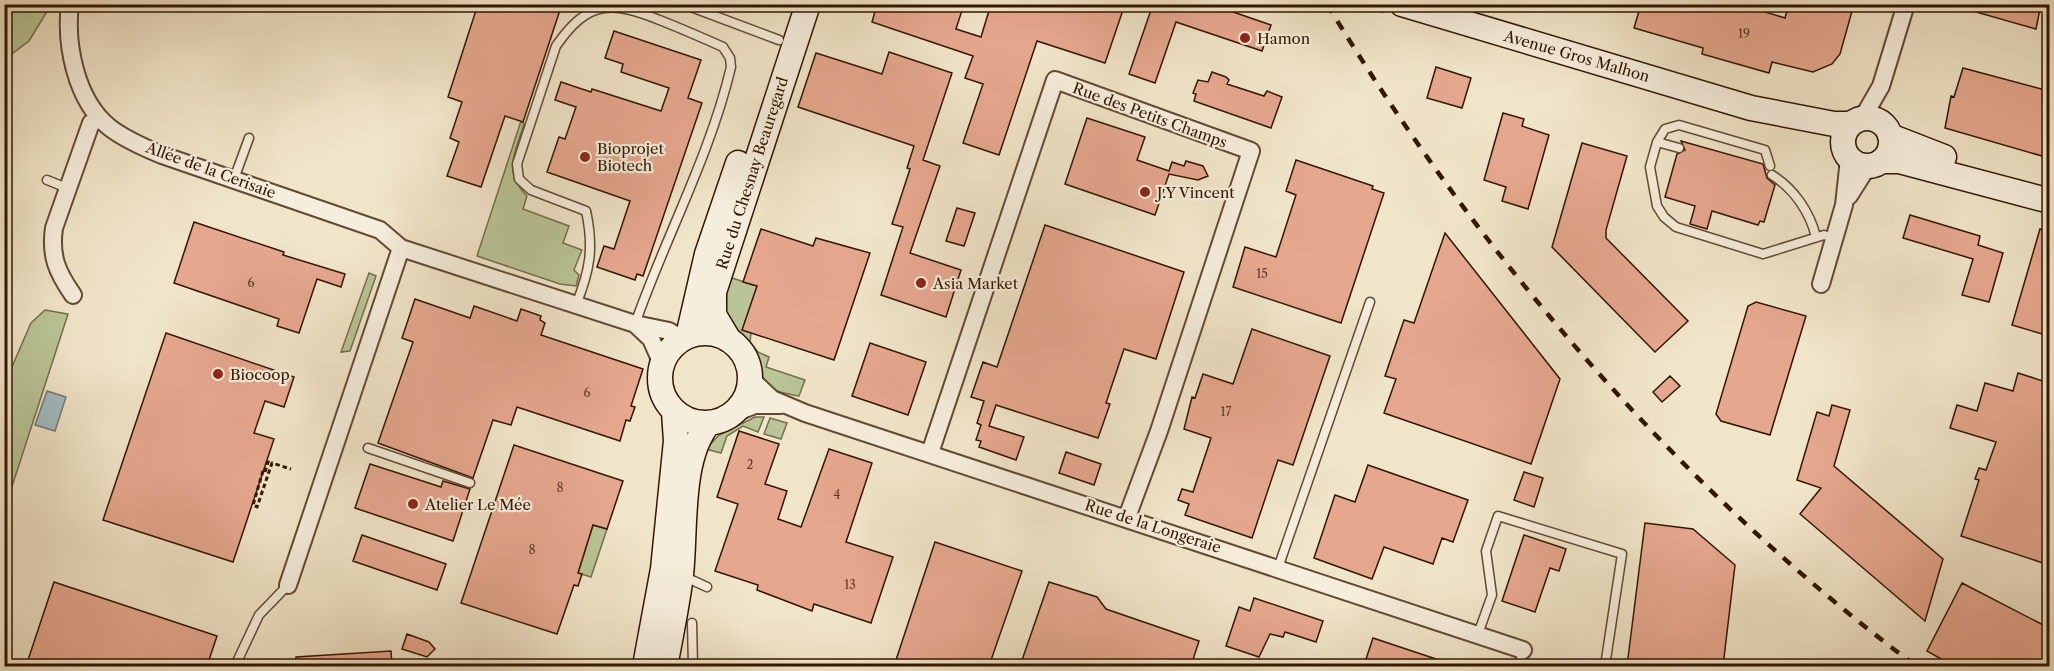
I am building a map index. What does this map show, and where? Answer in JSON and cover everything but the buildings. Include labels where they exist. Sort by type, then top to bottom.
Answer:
[{"type":"main road","name":"Rue du Chesnay Beauregard","points":[[685,337],[712,237],[791,4]]},
{"type":"main road","name":"Rue du Chesnay Beauregard","points":[[729,340],[719,327],[714,315],[714,292],[808,4]]},
{"type":"main road","name":"Avenue Gros Malhon","points":[[1402,4],[1751,108],[1834,124],[1859,146],[1899,161],[2049,201]]},
{"type":"main road","points":[[1890,136],[1890,150],[1859,146],[1877,120],[1890,136],[1924,151],[2049,189]]},
{"type":"main road","points":[[645,666],[663,569],[676,441],[674,412],[661,390],[659,376],[662,364],[670,349],[685,337],[709,333],[729,340],[744,356],[750,378],[748,392],[742,404],[732,414],[709,423],[690,421],[674,412]]},
{"type":"main road","points":[[665,666],[681,575],[692,456],[699,436],[709,423]]},
{"type":"street","name":"Allée de la Cerisaie","points":[[70,4],[71,54],[78,77],[100,118],[117,132],[149,150],[380,230],[402,248],[635,324],[685,337]]},
{"type":"street","points":[[1821,284],[1859,146],[1881,86],[1905,4]]},
{"type":"street","name":"Rue des Petits Champs","points":[[930,453],[1055,80],[1251,151],[1159,431],[1127,518]]},
{"type":"street","points":[[73,295],[52,256],[54,228],[91,123],[100,118]]},
{"type":"street","points":[[288,585],[402,248]]},
{"type":"street","points":[[635,324],[651,339],[662,364]]},
{"type":"street","name":"Rue de la Longeraie","points":[[750,378],[760,390],[782,405],[1523,650]]},
{"type":"street","name":"Rue de la Longeraie","points":[[732,414],[755,405],[782,405]]},
{"type":"lane","points":[[683,4],[722,21],[779,40]]},
{"type":"lane","points":[[576,305],[588,275],[592,240],[586,211],[531,190],[519,179],[517,164],[556,46],[566,30],[576,19],[594,8],[626,6],[723,46],[730,58],[731,67],[680,216],[652,274],[635,324]]},
{"type":"lane","points":[[1816,237],[1812,221],[1787,185],[1771,171],[1765,150],[1679,125],[1665,129],[1657,142],[1650,167],[1657,206],[1664,217],[1676,227],[1764,254],[1824,235],[1835,238]]},
{"type":"lane","points":[[234,179],[249,138]]},
{"type":"lane","points":[[1657,142],[1679,148]]},
{"type":"lane","points":[[47,180],[67,188]]},
{"type":"lane","points":[[1278,568],[1370,302]]},
{"type":"lane","points":[[368,448],[470,483]]},
{"type":"lane","points":[[1478,634],[1492,595],[1486,551],[1498,516],[1622,554],[1605,666]]},
{"type":"lane","points":[[681,575],[707,587]]},
{"type":"lane","points":[[235,666],[259,615],[288,585]]},
{"type":"lane","points":[[692,623],[693,666]]},
{"type":"lane","points":[[1519,666],[1523,650]]},
{"type":"path","points":[[272,464],[257,507],[253,505],[268,462],[291,469]]},
{"type":"green space","points":[[5,4],[51,5],[29,41],[5,59]]},
{"type":"green space","points":[[521,121],[524,124],[514,153],[513,170],[519,187],[527,196],[523,209],[569,226],[563,243],[582,250],[574,270],[579,275],[576,286],[560,284],[477,256]]},
{"type":"green space","points":[[369,273],[376,276],[350,351],[341,352]]},
{"type":"green space","points":[[729,277],[757,286],[750,342],[758,352],[769,357],[766,367],[805,380],[799,396],[773,389],[761,380],[754,356],[726,312]]},
{"type":"green space","points":[[45,310],[68,314],[5,508],[5,383],[31,323]]},
{"type":"green space","points":[[755,417],[764,417],[758,432],[743,426],[727,436],[721,453],[706,449],[719,435]]},
{"type":"green space","points":[[770,418],[787,423],[781,439],[764,434]]},
{"type":"green space","points":[[593,525],[607,529],[591,577],[578,573]]},
{"type":"water","points":[[47,391],[66,397],[55,431],[35,425]]},
{"type":"railway","points":[[1327,4],[1387,98],[1450,189],[1518,278],[1590,364],[1666,445],[1745,523],[1829,597],[1916,666]]},
{"type":"place","name":"Hamon","points":[[1245,38]]},
{"type":"place","name":"Bioprojet Biotech","points":[[585,157]]},
{"type":"place","name":"J.Y Vincent","points":[[1145,192]]},
{"type":"place","name":"Asia Market","points":[[921,283]]},
{"type":"place","name":"Biocoop","points":[[218,374]]},
{"type":"place","name":"Atelier Le Mée","points":[[413,504]]}]
